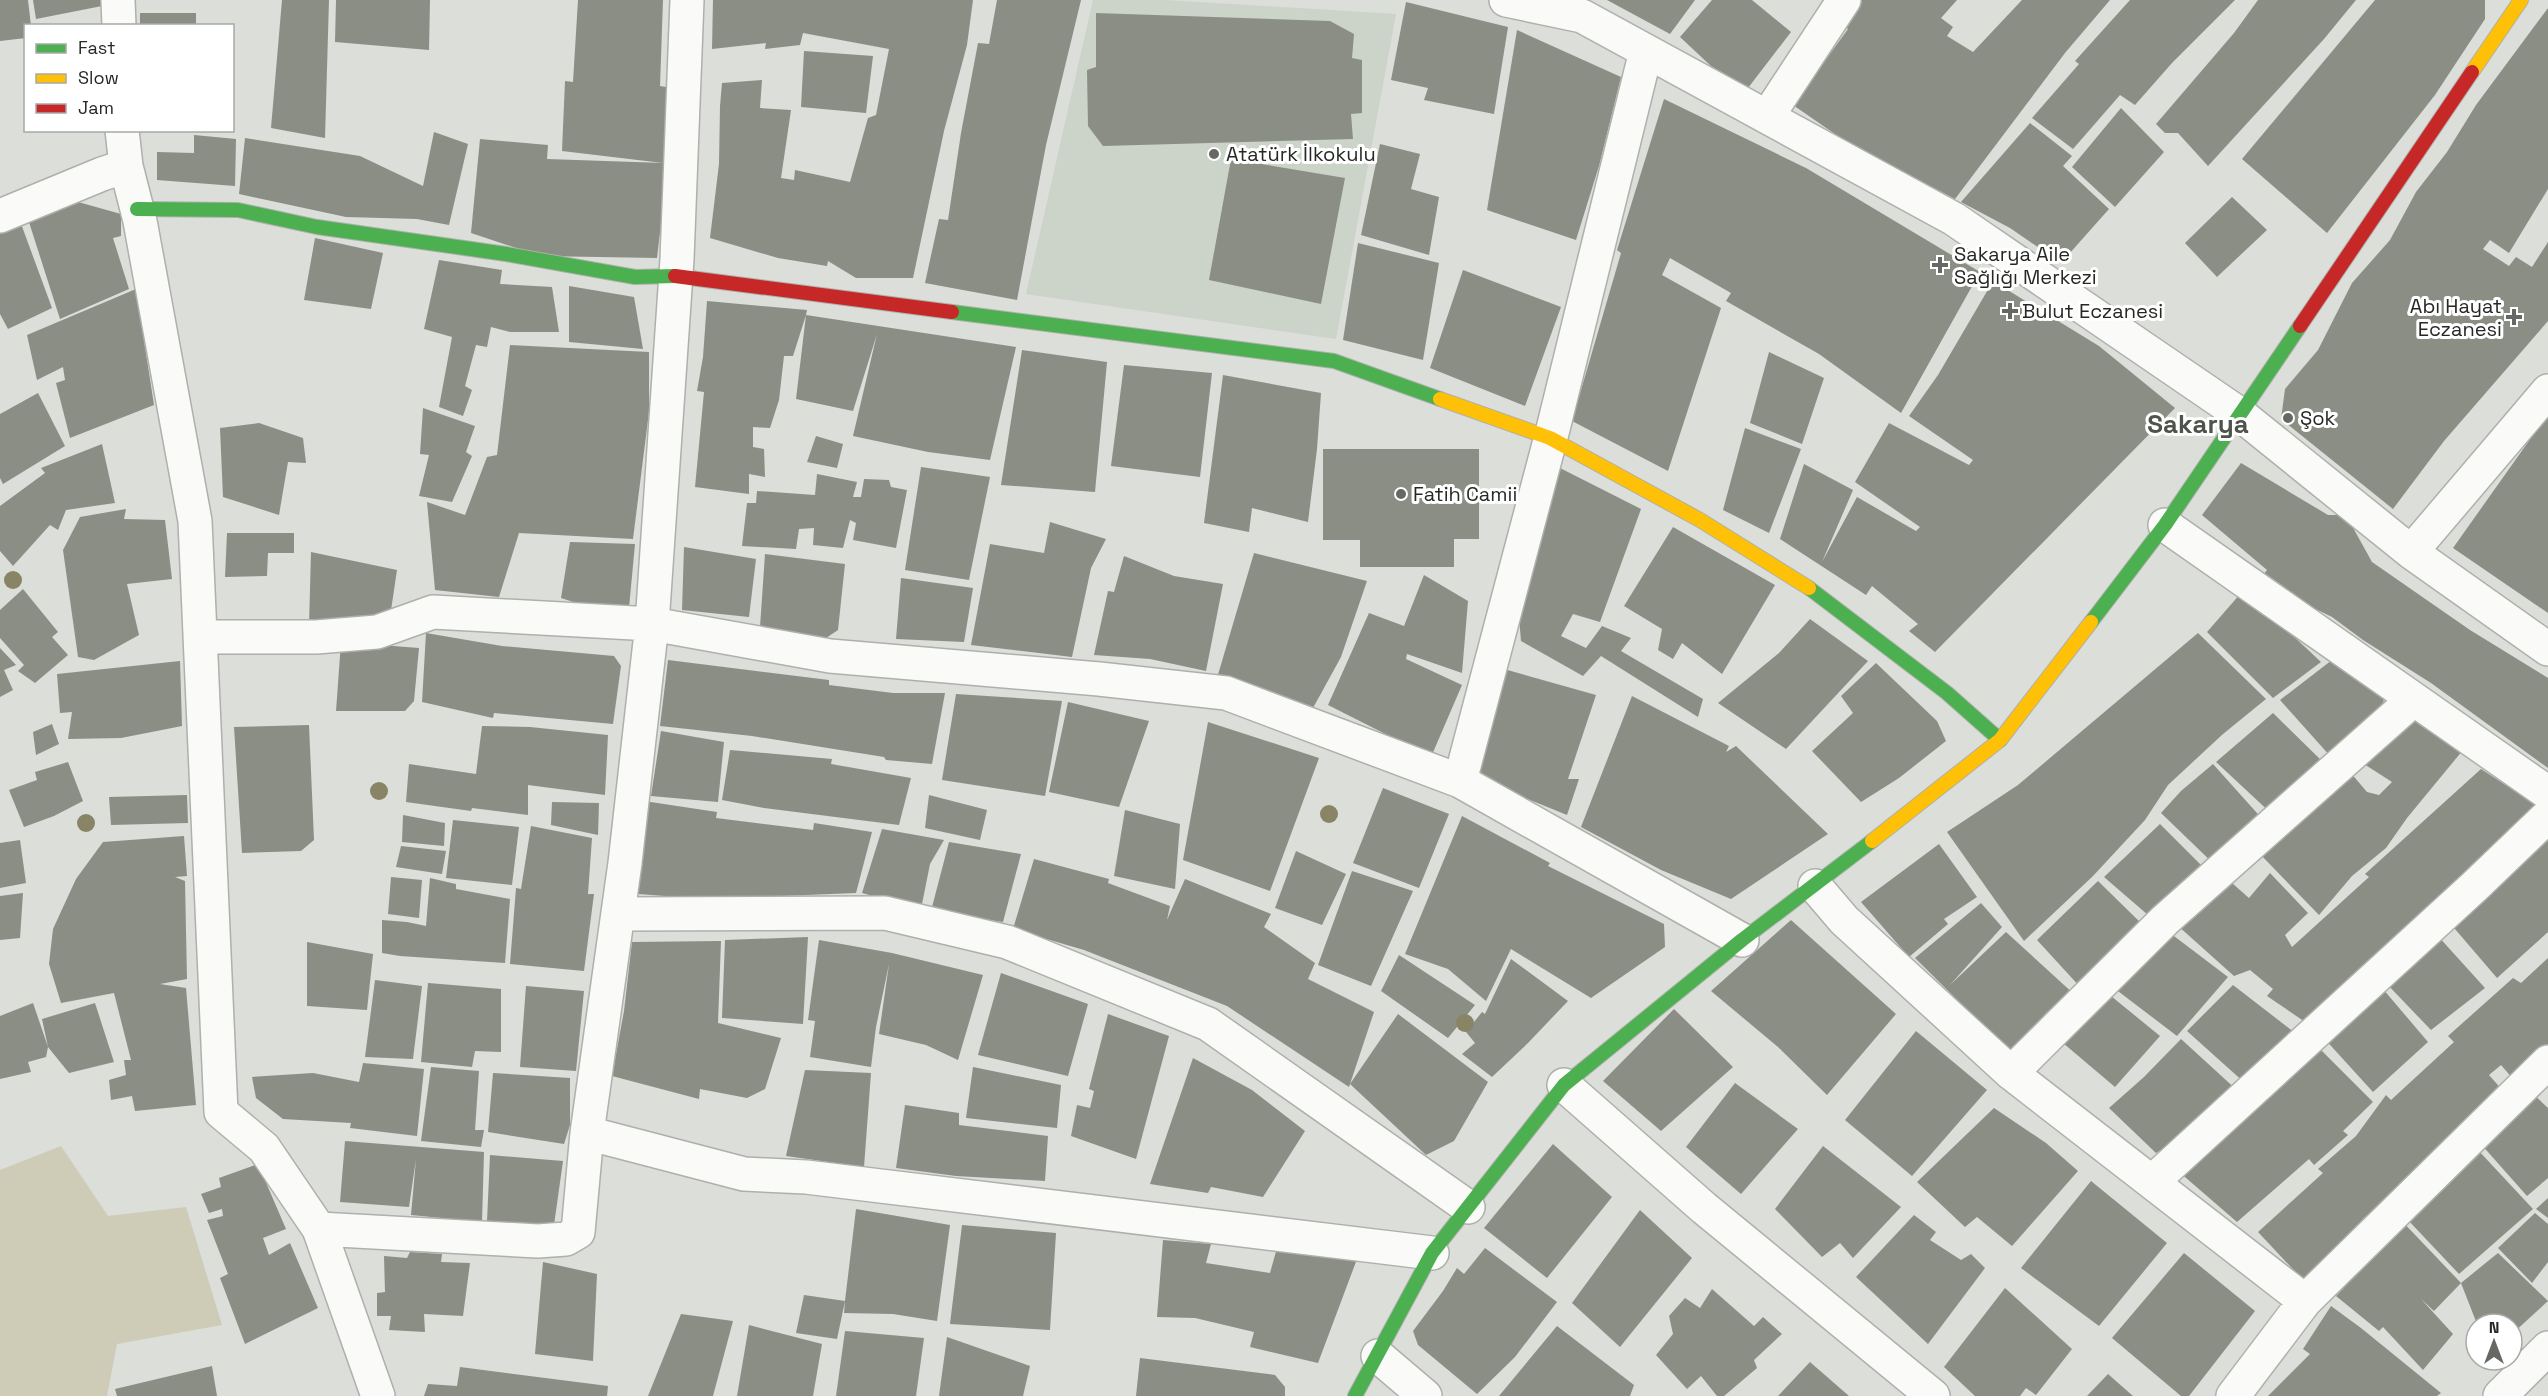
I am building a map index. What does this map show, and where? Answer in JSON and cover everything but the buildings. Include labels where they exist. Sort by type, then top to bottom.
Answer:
[{"type":"street","points":[[118,0],[118,24]]},
{"type":"street","points":[[319,1229],[538,1241],[566,1239],[578,1232],[586,1133],[618,914],[652,624],[676,276],[687,0]]},
{"type":"street","points":[[1506,0],[1582,16],[1954,219],[2241,415],[2411,552],[2548,649]]},
{"type":"street","points":[[1767,117],[1844,0]]},
{"type":"street","points":[[1355,1396],[1432,1253],[1564,1085],[1742,940],[1815,886],[2000,740],[2165,525],[2521,0]]},
{"type":"street","points":[[1460,781],[1550,438],[1646,51]]},
{"type":"street","points":[[122,132],[126,166],[137,209],[195,521],[221,1112],[264,1148],[319,1229],[378,1396]]},
{"type":"street","points":[[0,216],[126,166]]},
{"type":"street","points":[[137,209],[238,210],[317,227],[506,254],[635,277],[676,276],[1334,361],[1550,438],[1700,520],[1797,579],[1947,693],[2000,740]]},
{"type":"street","points":[[2411,552],[2548,391]]},
{"type":"street","points":[[2165,525],[2548,792]]},
{"type":"street","points":[[200,637],[316,637],[377,632],[433,612],[652,624],[830,656],[1099,679],[1226,693],[1460,781],[1742,940]]},
{"type":"street","points":[[2011,1073],[2165,920],[2413,700]]},
{"type":"street","points":[[2153,1182],[2548,816]]},
{"type":"street","points":[[1815,886],[1844,920],[2011,1073],[2305,1301]]},
{"type":"street","points":[[618,914],[885,913],[1007,942],[1208,1024],[1468,1207]]},
{"type":"street","points":[[2233,1396],[2305,1301],[2548,1062]]},
{"type":"street","points":[[1564,1085],[1704,1208],[1933,1396]]},
{"type":"street","points":[[586,1133],[744,1174],[818,1179],[1432,1253]]},
{"type":"street","points":[[2500,1396],[2548,1348]]},
{"type":"street","points":[[1378,1356],[1425,1396]]},
{"type":"shaded area","name":"Atatürk İlkokulu","points":[[1093,0],[1165,0],[1396,14],[1336,339],[1026,294]]},
{"type":"shaded area","points":[[61,1146],[108,1216],[186,1207],[222,1325],[117,1344],[107,1396],[0,1396],[0,1170]]},
{"type":"traffic: fast","points":[[137,209],[238,210],[317,227],[506,254],[635,277],[675,276]]},
{"type":"traffic: fast","points":[[952,312],[1334,361],[1440,399]]},
{"type":"traffic: fast","points":[[2091,622],[2165,525],[2300,326]]},
{"type":"traffic: fast","points":[[1809,588],[1947,693],[2000,740]]},
{"type":"traffic: fast","points":[[1355,1396],[1432,1253],[1564,1085],[1742,940],[1872,841]]},
{"type":"traffic: slow","points":[[2472,72],[2521,0]]},
{"type":"traffic: slow","points":[[1440,399],[1550,438],[1700,520],[1809,588]]},
{"type":"traffic: slow","points":[[1872,841],[2000,740],[2091,622]]},
{"type":"traffic: jam","points":[[2300,326],[2472,72]]},
{"type":"traffic: jam","points":[[675,276],[952,312]]},
{"type":"place","name":"Atatürk İlkokulu","points":[[1214,154]]},
{"type":"place","name":"Sakarya Aile Sağlığı Merkezi","points":[[1940,265]]},
{"type":"place","name":"Bulut Eczanesi","points":[[2010,311]]},
{"type":"place","name":"Abı Hayat Eczanesi","points":[[2514,317]]},
{"type":"place","name":"Şok","points":[[2288,418]]},
{"type":"place","name":"Fatih Camii","points":[[1401,494]]},
{"type":"district","name":"Sakarya","points":[[2198,424]]}]
